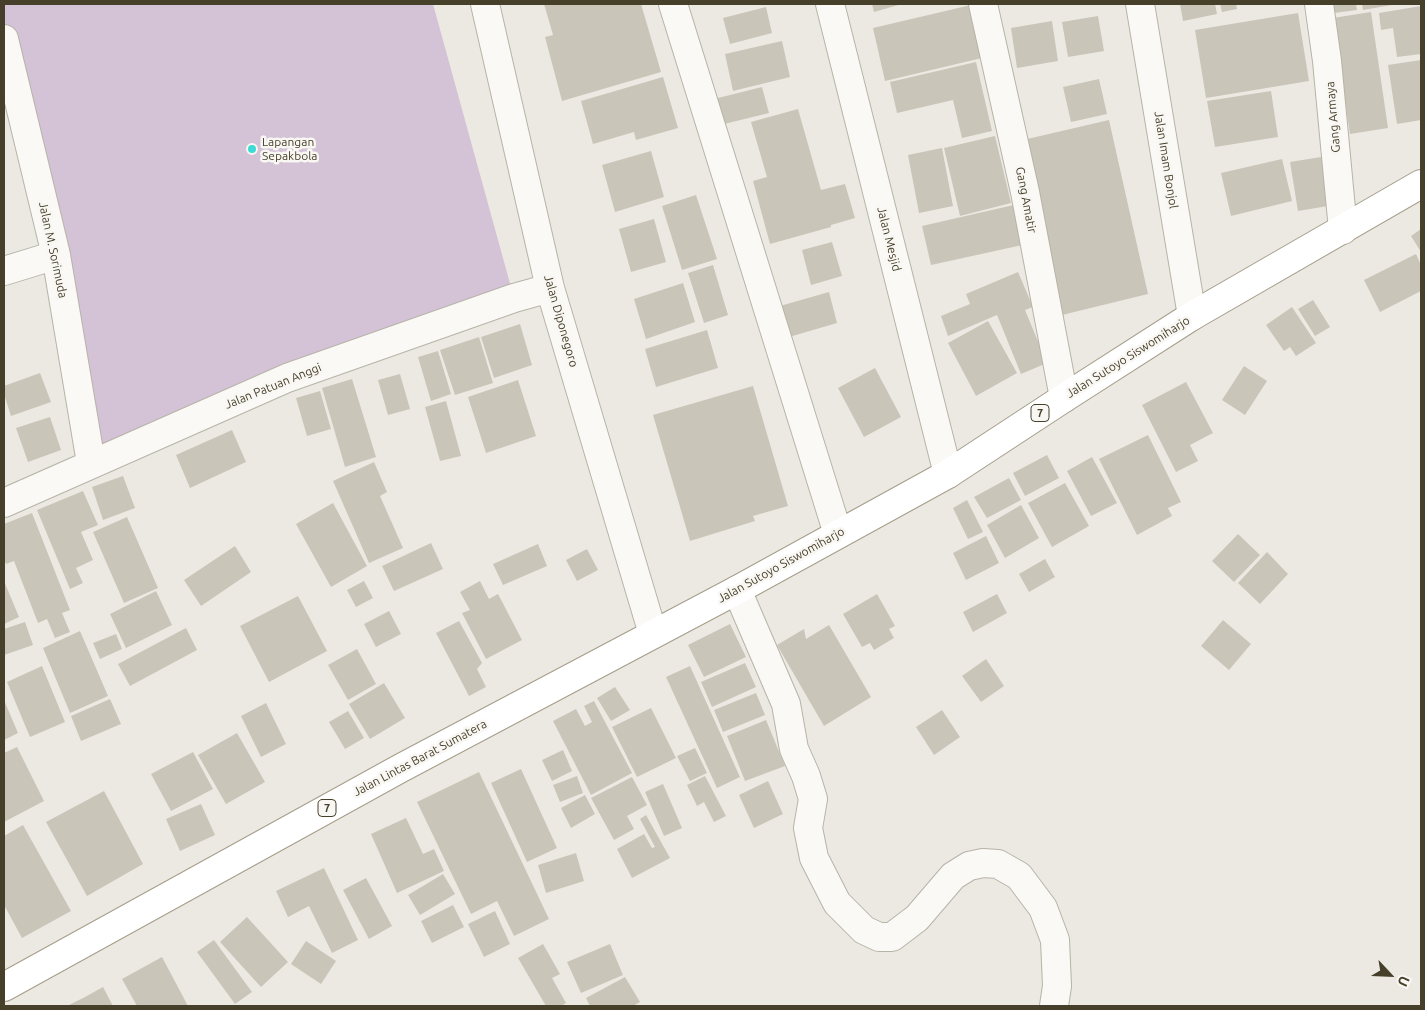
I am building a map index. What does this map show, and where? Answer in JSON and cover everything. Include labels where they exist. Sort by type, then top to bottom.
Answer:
[{"type":"highway","name":"Jalan Sutoyo Siswomiharjo","points":[[653,634],[948,474],[1192,316],[1421,184]]},
{"type":"highway","name":"Jalan Lintas Barat Sumatera","points":[[4,987],[401,768],[653,634]]},
{"type":"street","name":"Jalan Diponegoro","points":[[485,4],[550,288],[653,634]]},
{"type":"street","points":[[672,4],[838,534]]},
{"type":"street","name":"Jalan Mesjid","points":[[830,4],[948,474]]},
{"type":"street","name":"Gang Amatir","points":[[983,4],[1025,192],[1064,398]]},
{"type":"street","name":"Jalan Imam Bonjol","points":[[1140,4],[1192,316]]},
{"type":"street","name":"Gang Armaya","points":[[1319,4],[1327,62],[1343,230]]},
{"type":"street","name":"Jalan M. Sorimuda","points":[[4,39],[56,254],[91,463]]},
{"type":"street","points":[[4,271],[56,254]]},
{"type":"street","name":"Jalan Patuan Anggi","points":[[4,502],[287,378],[514,298],[550,288]]},
{"type":"street","points":[[737,590],[786,704],[794,750],[806,776],[813,799],[808,828],[814,858],[836,903],[864,930],[879,937],[892,937],[916,918],[953,876],[969,866],[984,863],[998,864],[1019,876],[1043,908],[1055,940],[1057,986],[1054,1006]]},
{"type":"shaded area","name":"Lapangan Sepakbola","points":[[4,4],[433,4],[514,298],[91,463],[4,43]]},
{"type":"building","points":[[544,4],[641,4],[661,72],[562,101],[545,37],[553,35]]},
{"type":"building","points":[[872,4],[902,4],[874,12]]},
{"type":"building","points":[[1180,4],[1215,4],[1217,14],[1183,21]]},
{"type":"building","points":[[1220,4],[1236,4],[1237,9],[1222,12]]},
{"type":"building","points":[[1333,4],[1356,4],[1357,10],[1334,13]]},
{"type":"building","points":[[1362,4],[1392,4],[1392,5],[1363,10]]},
{"type":"building","points":[[971,5],[982,58],[885,81],[873,28]]},
{"type":"building","points":[[1421,6],[1421,54],[1397,57],[1393,28],[1381,30],[1379,13]]},
{"type":"building","points":[[766,7],[772,33],[730,44],[723,18]]},
{"type":"building","points":[[1371,12],[1388,128],[1350,134],[1333,18]]},
{"type":"building","points":[[1298,13],[1309,81],[1206,98],[1195,30]]},
{"type":"building","points":[[1098,16],[1104,51],[1068,57],[1062,22]]},
{"type":"building","points":[[1052,21],[1058,61],[1017,68],[1011,28]]},
{"type":"building","points":[[782,41],[790,77],[733,91],[725,54]]},
{"type":"building","points":[[1421,60],[1421,120],[1397,124],[1388,65]]},
{"type":"building","points":[[976,62],[992,131],[962,138],[953,100],[897,113],[890,82]]},
{"type":"building","points":[[663,77],[678,128],[636,140],[634,132],[593,144],[581,101]]},
{"type":"building","points":[[1099,79],[1107,114],[1071,122],[1063,87]]},
{"type":"building","points":[[762,87],[769,113],[716,126],[710,100]]},
{"type":"building","points":[[1271,91],[1278,137],[1215,147],[1207,101]]},
{"type":"building","points":[[798,109],[821,190],[845,184],[855,218],[831,225],[831,227],[770,244],[753,181],[767,177],[751,122]]},
{"type":"building","points":[[1109,120],[1148,294],[1062,315],[1023,140]]},
{"type":"building","points":[[995,136],[1011,203],[960,216],[944,148]]},
{"type":"building","points":[[942,148],[953,206],[919,213],[908,155]]},
{"type":"building","points":[[651,151],[664,197],[615,212],[602,165]]},
{"type":"building","points":[[1327,156],[1334,205],[1298,211],[1290,162]]},
{"type":"building","points":[[1282,159],[1292,201],[1231,216],[1221,173]]},
{"type":"building","points":[[696,195],[717,259],[682,270],[662,206]]},
{"type":"building","points":[[1018,204],[1027,244],[931,265],[922,226]]},
{"type":"building","points":[[654,219],[666,262],[631,272],[619,229]]},
{"type":"building","points":[[1421,229],[1421,252],[1411,236]]},
{"type":"building","points":[[832,242],[842,276],[811,285],[802,250]]},
{"type":"building","points":[[1416,254],[1421,265],[1421,291],[1380,312],[1364,280]]},
{"type":"building","points":[[713,265],[728,315],[704,323],[688,273]]},
{"type":"building","points":[[1018,272],[1033,307],[1025,310],[1047,363],[1021,374],[997,315],[948,336],[941,316],[970,304],[966,294]]},
{"type":"building","points":[[683,283],[695,322],[646,339],[634,299]]},
{"type":"building","points":[[829,292],[837,323],[789,337],[780,306]]},
{"type":"building","points":[[1313,300],[1330,327],[1315,336],[1298,309]]},
{"type":"building","points":[[1292,307],[1316,343],[1296,356],[1290,347],[1284,351],[1266,325]]},
{"type":"building","points":[[988,321],[1017,373],[976,396],[948,343]]},
{"type":"building","points":[[520,324],[532,365],[494,378],[481,337]]},
{"type":"building","points":[[707,330],[718,368],[656,387],[645,349]]},
{"type":"building","points":[[479,337],[493,383],[455,395],[440,350]]},
{"type":"building","points":[[438,351],[451,394],[431,401],[418,357]]},
{"type":"building","points":[[1244,366],[1267,381],[1245,415],[1222,400]]},
{"type":"building","points":[[875,368],[901,417],[864,437],[838,388]]},
{"type":"building","points":[[40,373],[51,402],[11,416],[4,394],[4,386]]},
{"type":"building","points":[[400,374],[410,409],[388,415],[378,380]]},
{"type":"building","points":[[352,379],[376,457],[345,467],[322,388]]},
{"type":"building","points":[[518,380],[536,436],[486,453],[468,397]]},
{"type":"building","points":[[1186,382],[1213,433],[1190,445],[1198,461],[1176,472],[1142,405]]},
{"type":"building","points":[[753,386],[788,506],[753,516],[755,521],[690,541],[653,415]]},
{"type":"building","points":[[320,391],[331,429],[307,436],[296,398]]},
{"type":"building","points":[[446,401],[461,456],[440,461],[425,407]]},
{"type":"building","points":[[50,417],[61,450],[28,462],[16,428]]},
{"type":"building","points":[[232,430],[246,462],[190,488],[176,455]]},
{"type":"building","points":[[1148,435],[1181,502],[1168,508],[1172,516],[1137,535],[1099,459]]},
{"type":"building","points":[[1047,455],[1059,478],[1025,496],[1013,473]]},
{"type":"building","points":[[1092,457],[1117,503],[1091,516],[1067,471]]},
{"type":"building","points":[[374,462],[387,492],[380,496],[403,548],[369,563],[333,481]]},
{"type":"building","points":[[123,476],[135,508],[103,520],[92,487]]},
{"type":"building","points":[[1009,478],[1021,500],[987,518],[974,497]]},
{"type":"building","points":[[1065,483],[1089,526],[1052,547],[1028,503]]},
{"type":"building","points":[[83,491],[98,525],[81,532],[93,560],[76,568],[83,583],[70,589],[37,510]]},
{"type":"building","points":[[967,500],[983,532],[968,539],[953,508]]},
{"type":"building","points":[[333,503],[367,566],[331,587],[296,524]]},
{"type":"building","points":[[1021,505],[1039,538],[1005,558],[987,525]]},
{"type":"building","points":[[32,513],[70,610],[62,613],[70,632],[55,638],[47,619],[38,623],[14,561],[6,564],[4,559],[4,524]]},
{"type":"building","points":[[127,517],[158,588],[124,603],[93,532]]},
{"type":"building","points":[[1238,534],[1260,555],[1234,582],[1212,561]]},
{"type":"building","points":[[986,536],[999,563],[966,580],[953,553]]},
{"type":"building","points":[[431,543],[443,569],[394,591],[382,566]]},
{"type":"building","points":[[538,544],[547,566],[503,585],[493,564]]},
{"type":"building","points":[[235,546],[251,572],[201,606],[184,580]]},
{"type":"building","points":[[587,549],[598,570],[577,581],[566,560]]},
{"type":"building","points":[[1267,552],[1288,574],[1260,604],[1238,583]]},
{"type":"building","points":[[1045,559],[1055,577],[1029,592],[1019,574]]},
{"type":"building","points":[[4,581],[19,617],[4,624]]},
{"type":"building","points":[[364,581],[373,598],[356,607],[347,590]]},
{"type":"building","points":[[480,581],[489,599],[498,594],[522,640],[486,659],[462,613],[470,610],[460,592]]},
{"type":"building","points":[[156,591],[172,625],[126,648],[110,614]]},
{"type":"building","points":[[877,594],[895,626],[889,629],[894,638],[874,650],[870,643],[862,647],[843,614]]},
{"type":"building","points":[[997,594],[1007,613],[973,632],[963,612]]},
{"type":"building","points":[[298,596],[327,651],[269,682],[240,626]]},
{"type":"building","points":[[389,611],[401,634],[376,647],[364,624]]},
{"type":"building","points":[[1223,620],[1251,644],[1229,670],[1201,646]]},
{"type":"building","points":[[459,621],[482,663],[477,669],[486,687],[469,696],[436,633]]},
{"type":"building","points":[[25,622],[33,645],[4,655],[4,629]]},
{"type":"building","points":[[730,624],[746,657],[704,677],[688,645]]},
{"type":"building","points":[[829,625],[871,697],[824,726],[777,645],[804,629],[806,639]]},
{"type":"building","points":[[186,628],[197,650],[130,686],[118,664]]},
{"type":"building","points":[[80,631],[108,696],[70,713],[43,648]]},
{"type":"building","points":[[116,634],[122,649],[100,659],[93,643]]},
{"type":"building","points":[[357,649],[376,684],[348,700],[328,665]]},
{"type":"building","points":[[986,659],[1004,686],[981,702],[962,676]]},
{"type":"building","points":[[745,663],[756,687],[712,707],[701,682]]},
{"type":"building","points":[[42,666],[65,722],[30,737],[7,682]]},
{"type":"building","points":[[690,666],[740,777],[717,788],[666,677]]},
{"type":"building","points":[[384,683],[405,718],[370,739],[349,704]]},
{"type":"building","points":[[615,687],[630,710],[611,721],[597,698]]},
{"type":"building","points":[[756,693],[765,715],[723,732],[714,710]]},
{"type":"building","points":[[110,699],[121,724],[81,741],[71,716]]},
{"type":"building","points":[[4,700],[18,733],[4,740]]},
{"type":"building","points":[[594,701],[632,773],[591,795],[553,721],[576,709],[585,726],[592,722],[584,706]]},
{"type":"building","points":[[266,703],[286,744],[261,757],[241,716]]},
{"type":"building","points":[[651,708],[676,758],[637,777],[612,727]]},
{"type":"building","points":[[942,710],[960,737],[934,755],[916,727]]},
{"type":"building","points":[[348,711],[364,738],[345,749],[329,722]]},
{"type":"building","points":[[766,720],[785,766],[745,781],[727,736]]},
{"type":"building","points":[[237,733],[265,782],[226,804],[198,755]]},
{"type":"building","points":[[17,747],[44,801],[4,822],[4,753]]},
{"type":"building","points":[[695,748],[707,773],[690,781],[677,756]]},
{"type":"building","points":[[563,750],[572,771],[552,781],[542,760]]},
{"type":"building","points":[[193,752],[213,789],[171,811],[151,774]]},
{"type":"building","points":[[521,769],[557,848],[527,862],[491,783]]},
{"type":"building","points":[[479,772],[549,919],[514,936],[497,901],[471,914],[417,802]]},
{"type":"building","points":[[577,776],[583,793],[560,802],[553,785]]},
{"type":"building","points":[[705,776],[726,816],[714,822],[704,802],[697,806],[687,785]]},
{"type":"building","points":[[632,777],[647,805],[627,816],[634,829],[614,840],[591,798]]},
{"type":"building","points":[[768,781],[783,814],[754,828],[739,795]]},
{"type":"building","points":[[663,784],[682,828],[664,836],[645,792]]},
{"type":"building","points":[[104,791],[143,864],[87,896],[46,822]]},
{"type":"building","points":[[585,795],[595,814],[571,828],[561,808]]},
{"type":"building","points":[[201,804],[215,835],[180,851],[166,819]]},
{"type":"building","points":[[646,815],[670,858],[632,878],[617,849],[644,834],[652,848],[655,847],[640,819]]},
{"type":"building","points":[[406,818],[423,854],[434,849],[444,871],[397,893],[371,834]]},
{"type":"building","points":[[23,825],[71,911],[22,938],[4,905],[4,836]]},
{"type":"building","points":[[576,853],[584,881],[546,893],[538,865]]},
{"type":"building","points":[[324,868],[358,940],[332,953],[309,906],[288,917],[276,891]]},
{"type":"building","points":[[443,874],[455,894],[420,915],[408,895]]},
{"type":"building","points":[[366,878],[392,926],[369,939],[343,890]]},
{"type":"building","points":[[453,905],[464,927],[432,943],[421,921]]},
{"type":"building","points":[[495,911],[510,944],[484,957],[468,924]]},
{"type":"building","points":[[247,917],[288,962],[261,987],[220,942]]},
{"type":"building","points":[[214,940],[252,992],[235,1004],[197,952]]},
{"type":"building","points":[[306,941],[336,961],[321,984],[291,964]]},
{"type":"building","points":[[543,944],[560,974],[552,978],[566,1003],[561,1006],[546,1006],[518,958]]},
{"type":"building","points":[[610,944],[623,975],[581,993],[567,962]]},
{"type":"building","points":[[162,957],[188,1006],[137,1006],[122,979]]},
{"type":"building","points":[[625,977],[640,1002],[633,1006],[590,1006],[586,998]]},
{"type":"building","points":[[103,987],[113,1006],[67,1006],[85,997]]},
{"type":"place","name":"Lapangan Sepakbola","points":[[252,149]]}]
